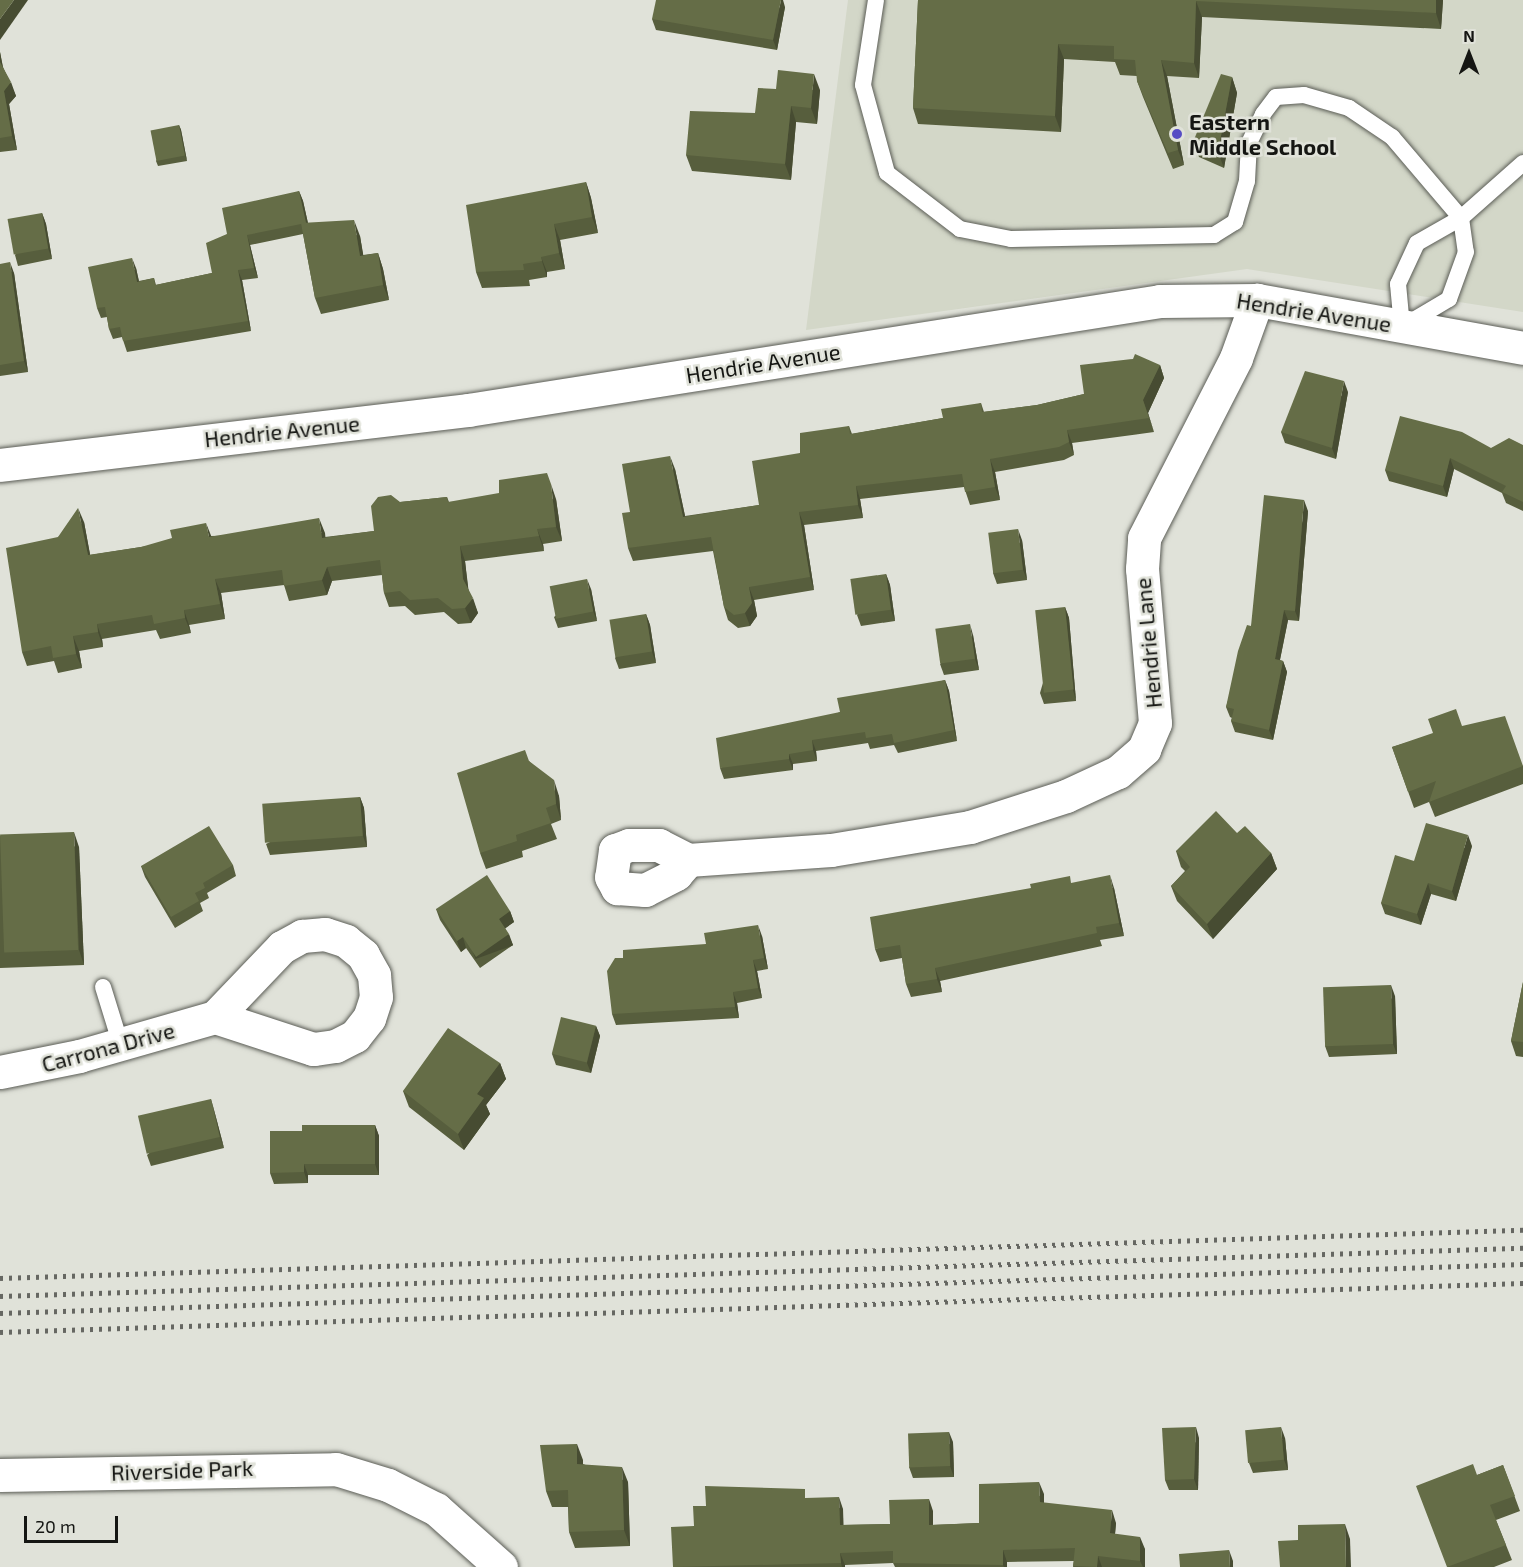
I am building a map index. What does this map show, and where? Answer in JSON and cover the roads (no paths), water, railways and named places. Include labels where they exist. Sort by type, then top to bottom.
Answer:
[{"type":"street","name":"Hendrie Avenue","points":[[0,465],[468,410],[1160,302],[1257,300],[1523,348]]},
{"type":"street","name":"Hendrie Lane","points":[[688,860],[843,848],[970,827],[1066,796],[1118,772],[1144,748],[1155,723],[1142,569],[1144,538],[1236,358],[1257,300]]},
{"type":"street","name":"Carrona Drive","points":[[0,1072],[121,1045],[214,1017],[282,947],[302,936],[325,934],[346,941],[363,955],[374,975],[369,1018],[355,1036],[335,1046],[313,1048],[214,1017]]},
{"type":"street","name":"Riverside Park","points":[[0,1475],[292,1467],[363,1476],[436,1509],[501,1567]]},
{"type":"lane","points":[[876,0],[863,85],[887,173],[960,229],[1011,239],[1214,235],[1235,222],[1247,181],[1249,143],[1263,114],[1276,97],[1304,95],[1349,108],[1392,137],[1426,183],[1461,218],[1466,252],[1449,299],[1402,327],[1398,284],[1417,243],[1461,218],[1523,164]]},
{"type":"lane","points":[[103,987],[121,1045]]},
{"type":"railway","points":[[0,1278],[1523,1230]]},
{"type":"railway","points":[[0,1296],[1523,1248]]},
{"type":"railway","points":[[0,1313],[1523,1264]]},
{"type":"railway","points":[[0,1332],[1523,1283]]},
{"type":"place","name":"Eastern Middle School","points":[[1177,134]]}]
